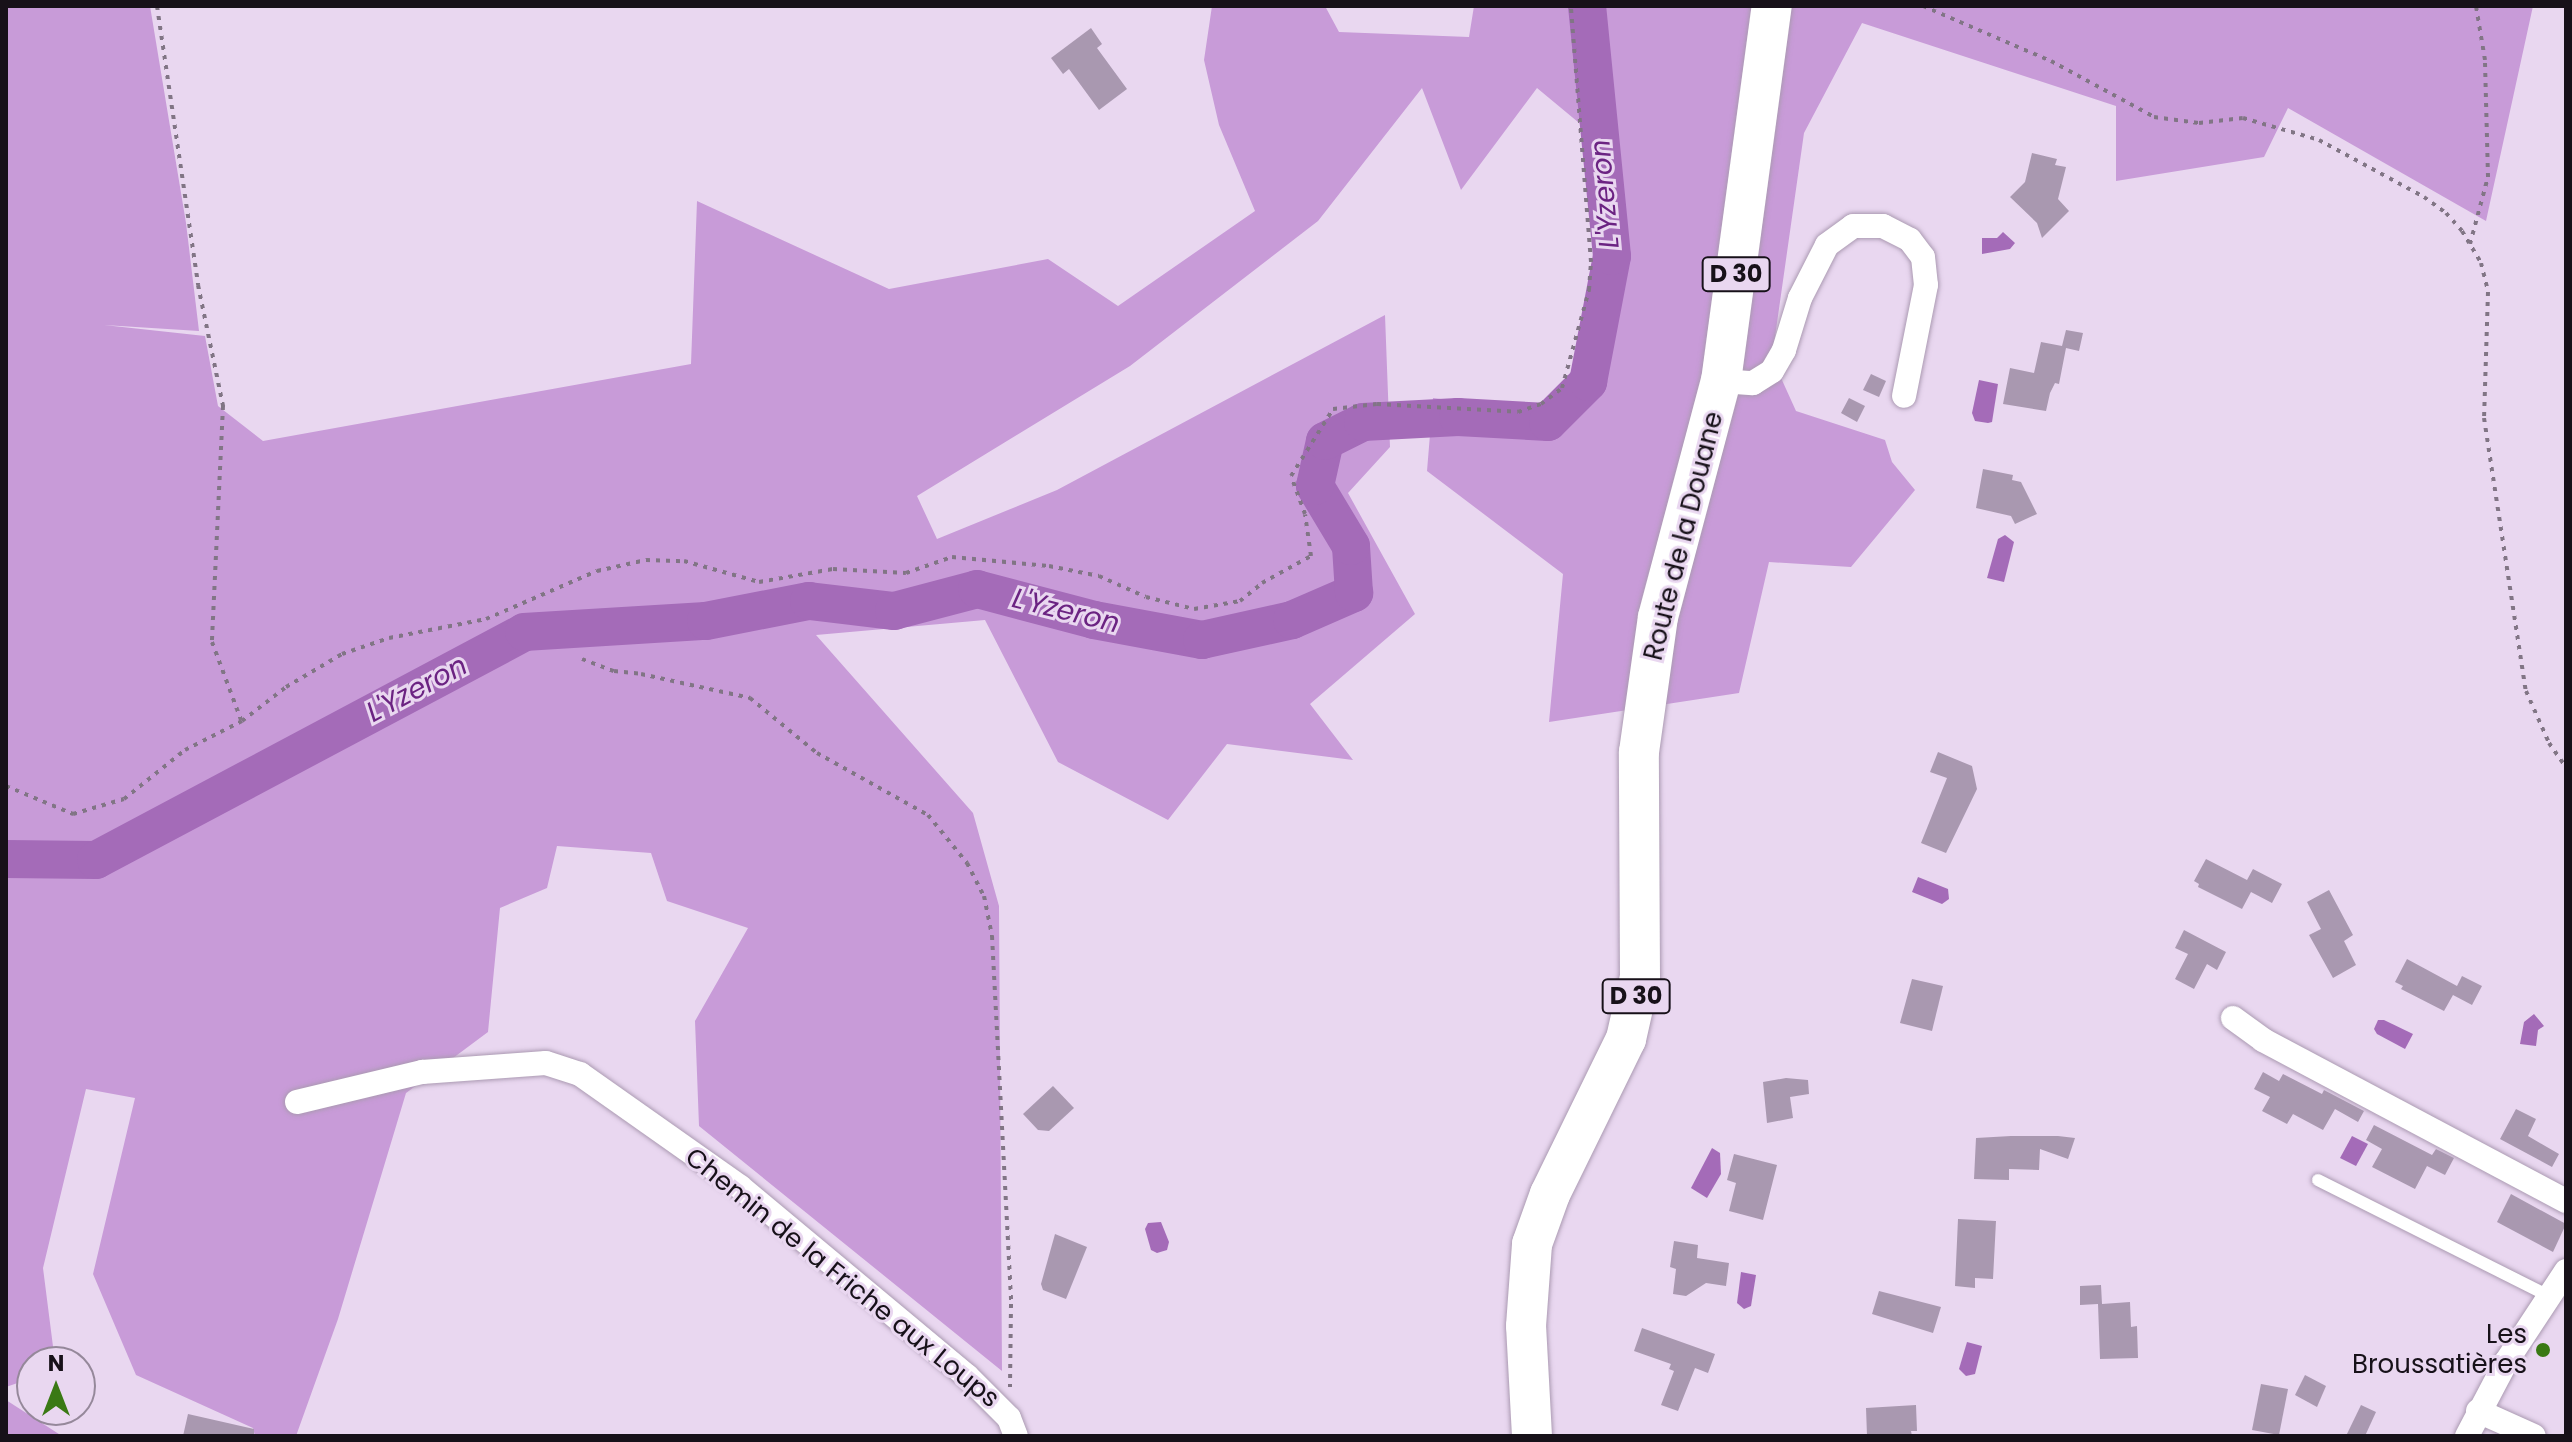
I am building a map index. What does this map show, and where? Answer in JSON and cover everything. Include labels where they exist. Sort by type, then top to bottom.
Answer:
[{"type":"main road","name":"Route de la Douane","points":[[1532,1436],[1526,1326],[1532,1244],[1550,1194],[1626,1039],[1640,977],[1641,737],[1658,617],[1721,381],[1772,6]]},
{"type":"street","name":"Route de la Douane","points":[[1721,381],[1753,383],[1772,371],[1784,350],[1800,298],[1827,245],[1853,226],[1883,226],[1910,240],[1923,257],[1926,285],[1904,396]]},
{"type":"street","points":[[2233,1018],[2263,1040],[2566,1201]]},
{"type":"street","name":"Chemin de la Friche aux Loups","points":[[297,1102],[422,1072],[546,1063],[580,1074],[740,1187],[967,1376],[1012,1427]]},
{"type":"street","points":[[2467,1436],[2506,1362],[2553,1299],[2566,1271]]},
{"type":"street","points":[[2478,1411],[2534,1436]]},
{"type":"lane","points":[[2318,1180],[2553,1299]]},
{"type":"path","points":[[157,6],[198,285],[223,406],[212,642],[242,721]]},
{"type":"path","points":[[6,786],[73,814],[124,799],[185,750],[242,721],[286,687],[342,654],[389,638],[486,619],[597,571],[646,560],[684,561],[759,582],[833,569],[906,573],[952,557],[1099,576],[1146,597],[1194,609],[1240,601],[1262,583],[1292,570],[1311,556],[1305,514],[1291,476],[1333,409],[1377,404],[1518,412],[1541,404],[1562,388],[1589,290],[1591,262],[1571,6]]},
{"type":"path","points":[[1923,6],[2051,61],[2154,117],[2199,123],[2243,118],[2319,140],[2424,197],[2446,213],[2470,244],[2488,292],[2484,418],[2510,567],[2526,691],[2549,743],[2566,767]]},
{"type":"path","points":[[2470,244],[2488,177],[2485,60],[2476,6]]},
{"type":"path","points":[[582,659],[614,671],[750,698],[817,753],[928,815],[967,863],[984,896],[993,951],[1011,1304],[1012,1427]]},
{"type":"shaded area","points":[[6,6],[150,6],[186,223],[199,331],[104,325],[205,336],[218,406],[263,441],[691,364],[697,201],[889,289],[1048,259],[1118,306],[1255,211],[1219,125],[1204,60],[1212,6],[1325,6],[1339,32],[1469,37],[1474,6],[2533,6],[2486,221],[2288,108],[2264,157],[2116,181],[2116,106],[1862,23],[1804,133],[1772,358],[1796,411],[1885,440],[1892,462],[1915,490],[1851,567],[1769,562],[1739,693],[1549,722],[1563,574],[1427,471],[1433,398],[1543,412],[1578,379],[1600,261],[1590,132],[1537,88],[1461,190],[1422,88],[1318,221],[1130,366],[917,496],[937,539],[1057,490],[1385,315],[1390,447],[1348,493],[1415,614],[1310,704],[1353,760],[1227,744],[1168,820],[1058,762],[985,620],[816,635],[973,813],[999,906],[1002,1371],[699,1126],[695,1021],[748,928],[667,901],[651,853],[557,846],[547,888],[500,908],[488,1032],[406,1093],[338,1319],[296,1436],[255,1436],[253,1428],[136,1375],[93,1274],[135,1098],[86,1089],[43,1268],[53,1346],[16,1346],[16,1384],[6,1387]]},
{"type":"shaded area","points":[[2003,232],[2015,243],[2010,249],[1982,254],[1982,238],[1997,238]]},
{"type":"shaded area","points":[[1979,380],[1998,384],[1992,422],[1975,421],[1972,413]]},
{"type":"shaded area","points":[[2005,535],[2014,542],[2004,582],[1987,578],[1998,539]]},
{"type":"shaded area","points":[[1918,877],[1948,889],[1949,899],[1942,904],[1912,892]]},
{"type":"shaded area","points":[[2534,1014],[2544,1026],[2538,1030],[2536,1046],[2520,1044],[2524,1022]]},
{"type":"shaded area","points":[[2378,1020],[2413,1034],[2405,1049],[2377,1034],[2374,1029]]},
{"type":"shaded area","points":[[2352,1136],[2368,1144],[2356,1166],[2340,1158]]},
{"type":"shaded area","points":[[1712,1148],[1720,1153],[1721,1174],[1707,1198],[1691,1188]]},
{"type":"shaded area","points":[[1161,1222],[1169,1242],[1167,1250],[1157,1253],[1151,1250],[1145,1229],[1148,1223]]},
{"type":"shaded area","points":[[1741,1272],[1756,1275],[1751,1306],[1744,1309],[1737,1303]]},
{"type":"shaded area","points":[[1967,1342],[1982,1346],[1975,1374],[1966,1376],[1959,1369]]},
{"type":"shaded area","points":[[6,1400],[16,1406],[16,1426],[46,1426],[62,1436],[6,1436]]},
{"type":"building","points":[[1091,28],[1102,44],[1097,48],[1127,89],[1099,110],[1069,69],[1063,74],[1051,58]]},
{"type":"building","points":[[2032,153],[2057,159],[2055,165],[2066,167],[2058,199],[2069,211],[2042,238],[2037,223],[2010,197],[2025,182]]},
{"type":"building","points":[[2066,330],[2083,333],[2079,351],[2066,348],[2059,384],[2055,383],[2050,393],[2046,411],[2003,404],[2010,368],[2034,373],[2041,342],[2062,346]]},
{"type":"building","points":[[1871,374],[1886,381],[1879,397],[1863,390]]},
{"type":"building","points":[[1849,398],[1865,406],[1857,422],[1841,413]]},
{"type":"building","points":[[1983,469],[2013,475],[2012,480],[2021,482],[2037,514],[2015,524],[2011,516],[1976,508]]},
{"type":"building","points":[[1938,752],[1972,766],[1977,789],[1946,853],[1921,843],[1947,778],[1930,772]]},
{"type":"building","points":[[2206,859],[2247,880],[2253,869],[2282,884],[2272,903],[2251,892],[2242,909],[2198,887],[2199,884],[2194,881]]},
{"type":"building","points":[[2329,890],[2353,935],[2344,941],[2356,965],[2333,978],[2309,935],[2321,929],[2307,902]]},
{"type":"building","points":[[2184,930],[2226,952],[2217,970],[2207,964],[2194,989],[2175,979],[2188,954],[2175,948]]},
{"type":"building","points":[[2407,959],[2457,986],[2462,976],[2482,986],[2472,1005],[2453,995],[2444,1011],[2401,989],[2403,986],[2395,982]]},
{"type":"building","points":[[1912,979],[1943,986],[1932,1031],[1900,1023]]},
{"type":"building","points":[[2263,1072],[2279,1081],[2283,1074],[2322,1094],[2324,1090],[2364,1111],[2358,1122],[2335,1109],[2323,1130],[2293,1114],[2287,1124],[2262,1111],[2270,1097],[2254,1089]]},
{"type":"building","points":[[1786,1078],[1808,1080],[1809,1094],[1790,1097],[1793,1118],[1767,1123],[1763,1082]]},
{"type":"building","points":[[1053,1086],[1074,1108],[1049,1131],[1038,1130],[1023,1114]]},
{"type":"building","points":[[2516,1109],[2536,1119],[2528,1136],[2559,1154],[2552,1167],[2500,1139]]},
{"type":"building","points":[[2374,1125],[2432,1155],[2436,1149],[2454,1158],[2445,1175],[2427,1166],[2415,1189],[2372,1167],[2382,1149],[2366,1140]]},
{"type":"building","points":[[1976,1138],[2075,1138],[2068,1159],[2040,1149],[2039,1170],[2009,1169],[2009,1180],[1974,1179]]},
{"type":"building","points":[[1734,1154],[1777,1165],[1763,1220],[1729,1211],[1736,1183],[1727,1180]]},
{"type":"building","points":[[2511,1194],[2566,1224],[2553,1252],[2497,1222]]},
{"type":"building","points":[[1958,1219],[1996,1221],[1993,1279],[1975,1278],[1975,1288],[1955,1286]]},
{"type":"building","points":[[1055,1234],[1087,1247],[1066,1299],[1043,1290],[1041,1284]]},
{"type":"building","points":[[1674,1241],[1698,1245],[1697,1258],[1729,1263],[1726,1286],[1706,1283],[1686,1296],[1673,1294],[1676,1269],[1670,1267]]},
{"type":"building","points":[[2101,1285],[2102,1304],[2130,1302],[2131,1327],[2137,1326],[2138,1358],[2100,1359],[2098,1304],[2080,1305],[2080,1286]]},
{"type":"building","points":[[1879,1291],[1941,1307],[1933,1333],[1872,1314]]},
{"type":"building","points":[[1642,1328],[1715,1354],[1708,1373],[1695,1368],[1678,1411],[1661,1405],[1674,1371],[1669,1369],[1671,1364],[1634,1351]]},
{"type":"building","points":[[2305,1375],[2326,1386],[2317,1407],[2295,1395]]},
{"type":"building","points":[[2261,1384],[2288,1389],[2279,1435],[2252,1430]]},
{"type":"building","points":[[1916,1405],[1917,1431],[1911,1431],[1912,1436],[1867,1436],[1866,1408]]},
{"type":"building","points":[[2361,1405],[2376,1412],[2365,1436],[2346,1436]]},
{"type":"building","points":[[188,1414],[254,1429],[254,1436],[183,1436]]},
{"type":"waterway","name":"L'Yzeron","points":[[6,859],[96,860],[524,632],[706,621],[809,601],[894,611],[977,589],[1094,620],[1202,640],[1292,620],[1354,593],[1351,546],[1315,486],[1325,441],[1363,422],[1458,417],[1548,422],[1588,382],[1612,256],[1587,6]]},
{"type":"place","name":"Les Broussatières","points":[[2543,1350]]}]
